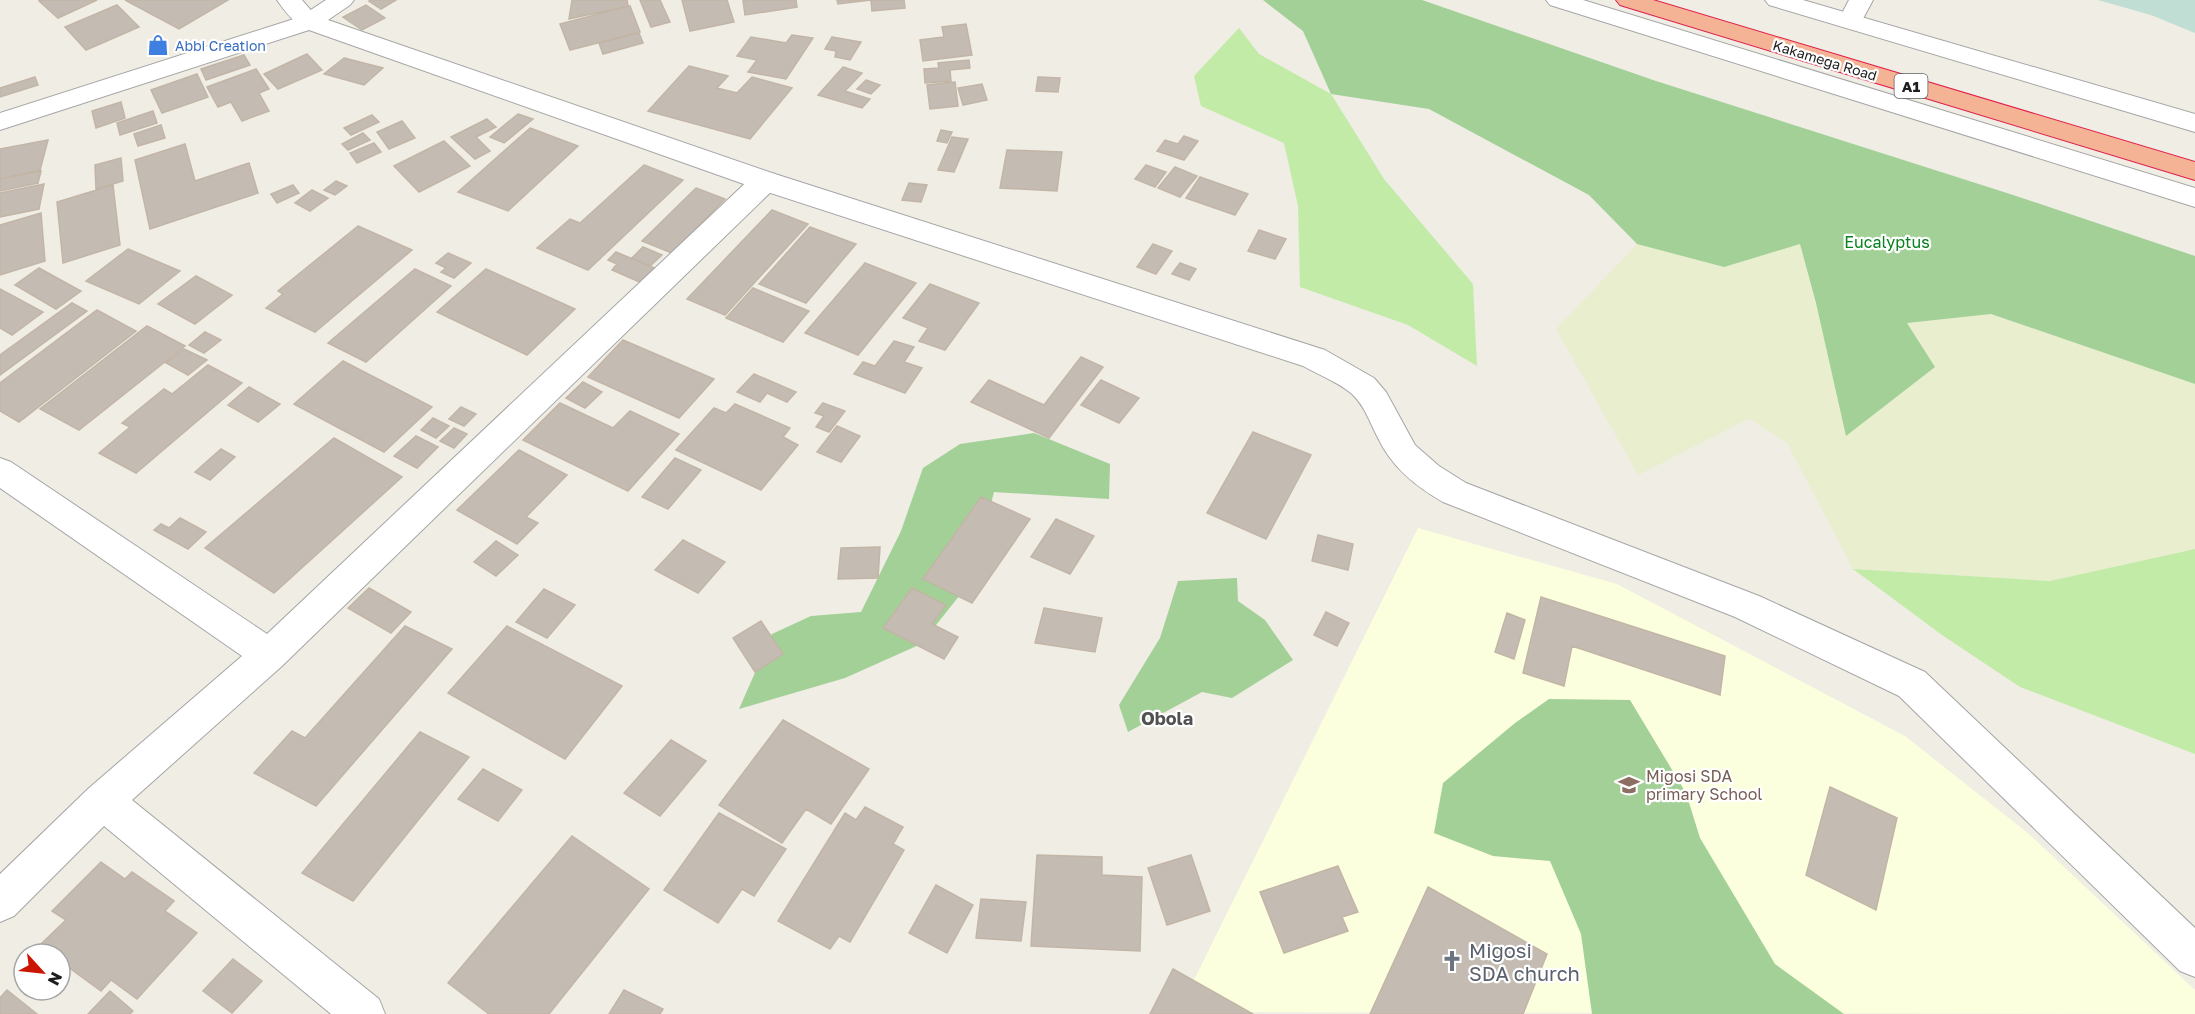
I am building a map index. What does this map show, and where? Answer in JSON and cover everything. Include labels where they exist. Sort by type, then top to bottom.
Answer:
[{"type":"highway","name":"Kakamega Road","points":[[1628,0],[2195,171]]},
{"type":"highway","name":"Kakamega Road","points":[[1680,0],[2195,152]]},
{"type":"street","points":[[289,0],[309,22],[765,182],[1314,358],[1362,386],[1383,411],[1398,445],[1412,461],[1445,488],[1712,590],[1860,657],[1912,684],[2195,956]]},
{"type":"street","points":[[0,122],[309,22],[342,0]]},
{"type":"street","points":[[1558,0],[2195,198]]},
{"type":"street","points":[[1777,0],[1856,11],[2195,123]]},
{"type":"street","points":[[0,902],[103,801],[269,655],[765,182]]},
{"type":"street","points":[[0,471],[269,655]]},
{"type":"street","points":[[103,801],[364,1014]]},
{"type":"shaded area","points":[[2098,0],[2195,0],[2195,33],[2151,15]]},
{"type":"shaded area","points":[[1637,244],[1724,267],[1800,244],[1816,303],[1934,368],[1906,323],[1991,314],[2195,384],[2195,549],[2050,581],[1853,569],[1787,443],[1749,419],[1638,475],[1556,329]]},
{"type":"shaded area","name":"Migosi SDA primary School","points":[[1418,528],[1617,584],[1905,736],[2029,834],[2195,990],[2195,1014],[1178,1012]]},
{"type":"green space","name":"Eucalyptus","points":[[1263,0],[1422,0],[1656,81],[2010,194],[2195,256],[2195,384],[1991,314],[1907,323],[1935,367],[1846,436],[1816,303],[1800,244],[1724,267],[1637,244],[1589,195],[1429,109],[1331,94],[1303,31]]},
{"type":"green space","points":[[1239,28],[1259,54],[1331,94],[1384,179],[1473,284],[1477,366],[1408,325],[1300,287],[1298,206],[1284,143],[1201,106],[1194,76]]},
{"type":"green space","points":[[1034,433],[1110,464],[1109,499],[994,492],[971,581],[921,644],[845,678],[739,709],[772,634],[811,616],[861,612],[901,531],[923,468],[960,444]]},
{"type":"green space","points":[[2195,549],[2195,754],[2020,687],[1942,635],[1853,569],[2050,581]]},
{"type":"green space","points":[[1237,578],[1238,601],[1265,620],[1293,660],[1232,698],[1202,692],[1128,732],[1119,705],[1160,638],[1178,581]]},
{"type":"green space","points":[[1549,699],[1630,700],[1686,793],[1700,838],[1775,964],[1844,1014],[1592,1014],[1581,934],[1550,861],[1493,856],[1434,833],[1443,783],[1515,723]]},
{"type":"building","points":[[97,0],[58,18],[39,1]]},
{"type":"building","points":[[125,0],[228,0],[179,29]]},
{"type":"building","points":[[396,0],[381,9],[369,1]]},
{"type":"building","points":[[572,0],[627,0],[628,6],[569,19]]},
{"type":"building","points":[[640,0],[660,0],[670,22],[651,27]]},
{"type":"building","points":[[682,0],[727,0],[734,22],[690,31]]},
{"type":"building","points":[[743,0],[796,0],[797,7],[745,15]]},
{"type":"building","points":[[837,0],[871,0],[838,4]]},
{"type":"building","points":[[871,0],[904,0],[905,8],[872,11]]},
{"type":"building","points":[[117,5],[139,27],[86,50],[65,27]]},
{"type":"building","points":[[366,5],[385,18],[362,30],[343,17]]},
{"type":"building","points":[[630,6],[640,32],[570,50],[560,24]]},
{"type":"building","points":[[966,24],[972,55],[923,61],[920,40],[944,37],[942,27]]},
{"type":"building","points":[[639,33],[643,43],[603,54],[599,43]]},
{"type":"building","points":[[792,35],[813,38],[786,79],[748,72],[757,60],[737,56],[751,37],[786,43]]},
{"type":"building","points":[[832,37],[861,42],[850,60],[835,57],[836,51],[825,49]]},
{"type":"building","points":[[307,54],[322,70],[278,89],[264,74]]},
{"type":"building","points":[[244,55],[250,65],[206,80],[201,69]]},
{"type":"building","points":[[344,58],[383,68],[364,85],[324,74]]},
{"type":"building","points":[[969,60],[970,68],[950,70],[951,81],[925,83],[924,69],[939,68],[938,63]]},
{"type":"building","points":[[689,66],[728,76],[717,88],[737,93],[752,77],[792,88],[750,139],[648,111]]},
{"type":"building","points":[[843,67],[862,73],[845,91],[870,99],[862,108],[818,95]]},
{"type":"building","points":[[256,69],[269,89],[259,93],[269,111],[242,121],[231,102],[218,107],[207,87]]},
{"type":"building","points":[[197,74],[208,97],[162,113],[151,90]]},
{"type":"building","points":[[35,77],[38,85],[0,97],[0,88]]},
{"type":"building","points":[[1038,77],[1060,78],[1058,92],[1036,91]]},
{"type":"building","points":[[866,80],[880,85],[871,94],[857,89]]},
{"type":"building","points":[[955,82],[958,106],[930,109],[927,85]]},
{"type":"building","points":[[982,84],[987,100],[963,105],[958,88]]},
{"type":"building","points":[[121,102],[125,118],[96,128],[92,111]]},
{"type":"building","points":[[153,111],[157,123],[120,135],[117,123]]},
{"type":"building","points":[[518,114],[533,119],[504,143],[490,137]]},
{"type":"building","points":[[372,115],[379,122],[351,135],[344,128]]},
{"type":"building","points":[[487,119],[496,127],[476,137],[490,151],[475,159],[451,137]]},
{"type":"building","points":[[402,121],[415,138],[389,149],[377,132]]},
{"type":"building","points":[[161,125],[165,138],[138,146],[134,134]]},
{"type":"building","points":[[530,128],[578,146],[508,211],[458,192]]},
{"type":"building","points":[[941,130],[952,132],[947,143],[937,141]]},
{"type":"building","points":[[363,133],[370,140],[348,150],[342,144]]},
{"type":"building","points":[[1184,136],[1198,141],[1184,160],[1157,151],[1165,140],[1178,144]]},
{"type":"building","points":[[952,137],[968,139],[954,172],[938,170]]},
{"type":"building","points":[[48,140],[40,170],[0,179],[0,149]]},
{"type":"building","points":[[444,141],[470,166],[419,192],[394,166]]},
{"type":"building","points":[[374,143],[381,152],[357,163],[350,153]]},
{"type":"building","points":[[185,144],[195,181],[249,163],[258,193],[150,229],[135,160]]},
{"type":"building","points":[[1007,150],[1062,152],[1057,191],[1000,188]]},
{"type":"building","points":[[121,158],[123,181],[96,189],[95,165]]},
{"type":"building","points":[[644,165],[683,180],[588,270],[537,248],[570,219],[580,223]]},
{"type":"building","points":[[1146,165],[1166,172],[1155,187],[1135,179]]},
{"type":"building","points":[[1175,167],[1197,176],[1180,197],[1158,188]]},
{"type":"building","points":[[41,171],[38,183],[0,191],[0,179]]},
{"type":"building","points":[[1200,177],[1248,194],[1235,215],[1186,198]]},
{"type":"building","points":[[336,181],[347,186],[335,195],[324,190]]},
{"type":"building","points":[[909,183],[927,185],[921,202],[902,200]]},
{"type":"building","points":[[44,184],[39,209],[0,217],[0,193]]},
{"type":"building","points":[[113,185],[120,245],[63,263],[57,202]]},
{"type":"building","points":[[293,185],[299,193],[277,203],[271,194]]},
{"type":"building","points":[[696,188],[725,199],[672,253],[642,241]]},
{"type":"building","points":[[312,190],[328,198],[310,211],[295,203]]},
{"type":"building","points":[[772,210],[808,224],[725,315],[687,299]]},
{"type":"building","points":[[41,213],[45,261],[0,275],[0,225]]},
{"type":"building","points":[[358,226],[412,250],[315,332],[266,308],[283,294],[278,291]]},
{"type":"building","points":[[810,227],[856,244],[806,303],[759,284]]},
{"type":"building","points":[[1259,230],[1286,239],[1275,259],[1248,251]]},
{"type":"building","points":[[1153,244],[1172,251],[1156,274],[1137,267]]},
{"type":"building","points":[[643,247],[662,255],[650,266],[632,258]]},
{"type":"building","points":[[128,249],[180,271],[139,304],[86,281]]},
{"type":"building","points":[[616,252],[657,269],[642,283],[612,270],[617,264],[608,260]]},
{"type":"building","points":[[448,253],[471,263],[454,278],[441,272],[446,268],[436,263]]},
{"type":"building","points":[[865,263],[916,283],[858,355],[805,333]]},
{"type":"building","points":[[1180,263],[1196,269],[1189,280],[1172,274]]},
{"type":"building","points":[[39,268],[81,291],[56,309],[15,285]]},
{"type":"building","points":[[415,269],[451,286],[366,362],[328,343]]},
{"type":"building","points":[[486,269],[575,309],[527,355],[437,312]]},
{"type":"building","points":[[196,276],[232,295],[195,324],[158,304]]},
{"type":"building","points":[[930,284],[979,303],[945,350],[919,341],[928,328],[903,318]]},
{"type":"building","points":[[753,288],[809,311],[783,342],[726,318]]},
{"type":"building","points":[[0,289],[43,312],[12,335],[0,328]]},
{"type":"building","points":[[72,303],[87,311],[0,375],[0,355]]},
{"type":"building","points":[[97,310],[136,331],[19,422],[0,411],[0,383]]},
{"type":"building","points":[[147,326],[185,346],[79,430],[40,409]]},
{"type":"building","points":[[205,332],[221,340],[204,353],[189,345]]},
{"type":"building","points":[[623,340],[714,379],[679,418],[588,377]]},
{"type":"building","points":[[894,341],[914,347],[904,362],[922,368],[905,393],[854,374],[863,362],[875,366]]},
{"type":"building","points":[[184,349],[207,360],[188,375],[166,363]]},
{"type":"building","points":[[1081,357],[1103,367],[1049,438],[971,402],[989,380],[1044,405]]},
{"type":"building","points":[[343,361],[432,407],[384,452],[294,404]]},
{"type":"building","points":[[208,365],[242,383],[136,473],[99,453],[130,427],[122,423],[164,389],[172,394]]},
{"type":"building","points":[[754,374],[796,392],[787,402],[767,393],[760,402],[737,392]]},
{"type":"building","points":[[1101,380],[1139,398],[1119,423],[1081,405]]},
{"type":"building","points":[[583,382],[602,392],[585,408],[566,398]]},
{"type":"building","points":[[249,387],[280,404],[258,422],[228,405]]},
{"type":"building","points":[[560,403],[613,428],[630,411],[679,434],[628,491],[523,440]]},
{"type":"building","points":[[823,403],[845,411],[829,432],[816,427],[824,416],[815,413]]},
{"type":"building","points":[[735,404],[790,428],[783,437],[798,445],[761,490],[676,450],[714,408],[726,413]]},
{"type":"building","points":[[461,407],[476,414],[464,426],[449,419]]},
{"type":"building","points":[[433,418],[449,426],[436,438],[421,430]]},
{"type":"building","points":[[837,426],[860,436],[841,462],[817,452]]},
{"type":"building","points":[[454,428],[467,434],[454,448],[440,441]]},
{"type":"building","points":[[1253,432],[1311,455],[1266,539],[1207,513]]},
{"type":"building","points":[[416,436],[438,447],[417,468],[394,456]]},
{"type":"building","points":[[334,438],[402,477],[274,593],[205,548]]},
{"type":"building","points":[[221,449],[235,457],[210,480],[195,472]]},
{"type":"building","points":[[519,450],[567,475],[526,517],[538,523],[517,544],[457,510]]},
{"type":"building","points":[[675,458],[701,470],[668,509],[642,497]]},
{"type":"building","points":[[981,497],[1030,519],[972,603],[923,579]]},
{"type":"building","points":[[180,518],[206,532],[188,549],[154,530],[161,524],[169,528]]},
{"type":"building","points":[[1056,519],[1094,536],[1070,574],[1031,557]]},
{"type":"building","points":[[1318,535],[1353,544],[1348,570],[1312,561]]},
{"type":"building","points":[[683,540],[725,562],[698,593],[655,570]]},
{"type":"building","points":[[496,541],[518,555],[496,576],[474,562]]},
{"type":"building","points":[[880,547],[878,578],[838,579],[841,548]]},
{"type":"building","points":[[369,588],[411,612],[391,633],[348,608]]},
{"type":"building","points":[[912,588],[946,605],[932,624],[958,637],[944,659],[883,628]]},
{"type":"building","points":[[544,589],[575,605],[547,638],[516,622]]},
{"type":"building","points":[[1541,597],[1725,656],[1720,695],[1572,646],[1564,686],[1523,673]]},
{"type":"building","points":[[1044,608],[1102,618],[1095,652],[1035,643]]},
{"type":"building","points":[[1326,612],[1349,623],[1337,646],[1314,635]]},
{"type":"building","points":[[1507,613],[1525,620],[1514,659],[1495,652]]},
{"type":"building","points":[[761,621],[783,654],[755,672],[733,638]]},
{"type":"building","points":[[405,626],[452,649],[316,806],[254,773],[292,731],[305,738]]},
{"type":"building","points":[[507,626],[622,686],[565,759],[448,693]]},
{"type":"building","points":[[783,720],[869,769],[831,824],[806,809],[782,843],[719,805]]},
{"type":"building","points":[[420,732],[469,757],[353,901],[302,873]]},
{"type":"building","points":[[671,740],[706,761],[660,816],[624,793]]},
{"type":"building","points":[[483,769],[522,790],[498,821],[458,799]]},
{"type":"building","points":[[1830,787],[1897,818],[1876,910],[1806,875]]},
{"type":"building","points":[[865,807],[903,827],[893,844],[904,850],[850,942],[839,936],[830,949],[778,921],[845,813],[856,820]]},
{"type":"building","points":[[719,813],[786,849],[754,896],[742,889],[718,923],[664,890]]},
{"type":"building","points":[[572,836],[649,889],[549,1014],[489,1014],[448,983]]},
{"type":"building","points":[[1037,855],[1102,857],[1102,875],[1142,877],[1140,951],[1031,946]]},
{"type":"building","points":[[1191,855],[1210,911],[1167,925],[1148,868]]},
{"type":"building","points":[[101,862],[125,879],[132,872],[174,901],[165,911],[197,933],[137,999],[111,980],[101,991],[72,970],[72,942],[43,942],[66,920],[52,911]]},
{"type":"building","points":[[1338,866],[1358,912],[1342,917],[1348,931],[1284,953],[1260,892]]},
{"type":"building","points":[[936,885],[973,905],[947,953],[909,933]]},
{"type":"building","points":[[1428,887],[1547,954],[1523,1014],[1370,1014]]},
{"type":"building","points":[[981,899],[1026,902],[1021,941],[976,938]]},
{"type":"building","points":[[233,959],[262,981],[232,1013],[203,991]]},
{"type":"building","points":[[1173,969],[1253,1014],[1150,1014]]},
{"type":"building","points":[[7,990],[12,994],[12,1002],[22,1002],[37,1014],[0,1014],[0,998]]},
{"type":"building","points":[[624,990],[663,1009],[660,1014],[609,1014]]},
{"type":"building","points":[[110,991],[133,1011],[130,1014],[88,1014]]},
{"type":"place","name":"Abbi Creation","points":[[158,45]]},
{"type":"place","name":"Migosi SDA primary School","points":[[1629,785]]},
{"type":"place","name":"Migosi SDA church","points":[[1452,961]]},
{"type":"district","name":"Obola","points":[[1167,718]]}]
